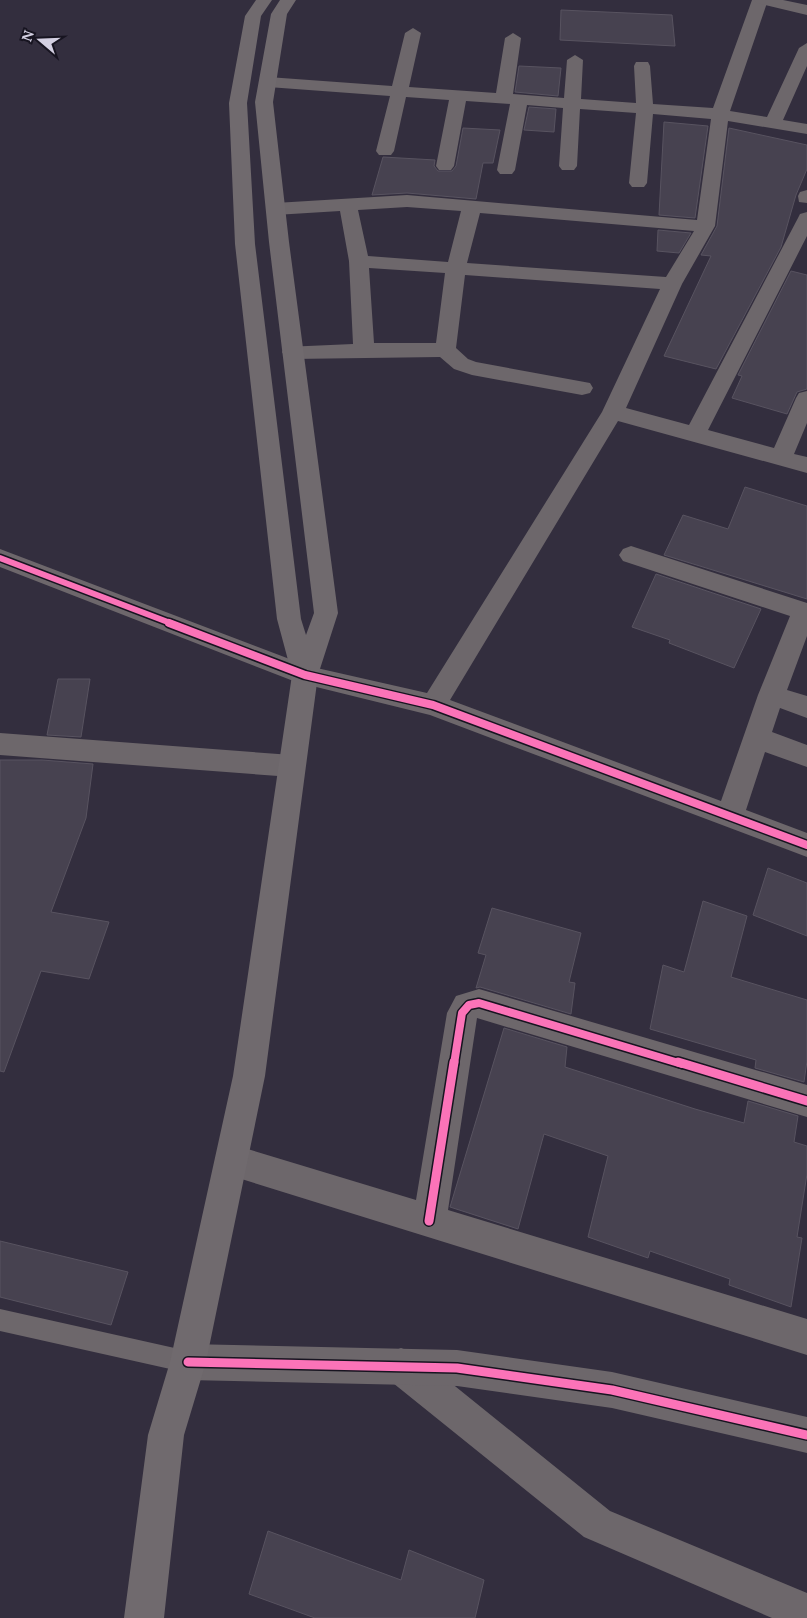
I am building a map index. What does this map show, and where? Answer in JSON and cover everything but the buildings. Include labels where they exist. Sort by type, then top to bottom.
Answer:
[{"type":"main road","points":[[264,0],[253,16],[238,103],[246,244],[289,619],[305,676]]},
{"type":"main road","points":[[144,1618],[166,1435],[188,1362],[249,1076],[305,676],[326,613],[292,352],[264,102],[279,14],[288,0]]},
{"type":"street","points":[[433,704],[613,412],[672,284],[706,226],[720,114],[761,0],[807,10]]},
{"type":"street","points":[[385,151],[413,33]]},
{"type":"street","points":[[506,170],[511,100],[512,38]]},
{"type":"street","points":[[773,123],[807,48]]},
{"type":"street","points":[[568,166],[575,60]]},
{"type":"street","points":[[638,183],[645,110],[642,66]]},
{"type":"street","points":[[268,82],[720,114],[807,129]]},
{"type":"street","points":[[444,166],[458,96]]},
{"type":"street","points":[[275,208],[406,201],[706,226]]},
{"type":"street","points":[[348,204],[359,261],[364,350]]},
{"type":"street","points":[[695,434],[807,204]]},
{"type":"street","points":[[445,350],[456,267],[472,206]]},
{"type":"street","points":[[359,261],[672,284]]},
{"type":"street","points":[[292,352],[445,350],[460,364],[472,368],[582,388]]},
{"type":"street","points":[[782,457],[807,398]]},
{"type":"street","points":[[613,412],[807,465]]},
{"type":"street","points":[[631,555],[806,612],[772,695],[730,816]]},
{"type":"street","points":[[0,558],[305,676],[433,704],[807,844]]},
{"type":"street","points":[[772,695],[807,707]]},
{"type":"street","points":[[756,738],[807,756]]},
{"type":"street","points":[[0,744],[292,766]]},
{"type":"street","points":[[429,1221],[462,1012],[470,1004],[479,1003],[807,1101]]},
{"type":"street","points":[[231,1160],[807,1336]]},
{"type":"street","points":[[188,1362],[457,1368],[612,1390],[807,1435]]},
{"type":"street","points":[[401,1366],[597,1524],[807,1613]]},
{"type":"lane","points":[[0,1320],[188,1362]]},
{"type":"cycle path","points":[[0,558],[305,675],[433,705],[807,845]]},
{"type":"cycle path","points":[[429,1221],[462,1013],[471,1004],[479,1003],[807,1101]]},
{"type":"cycle path","points":[[188,1362],[457,1368],[612,1390],[807,1435]]}]
